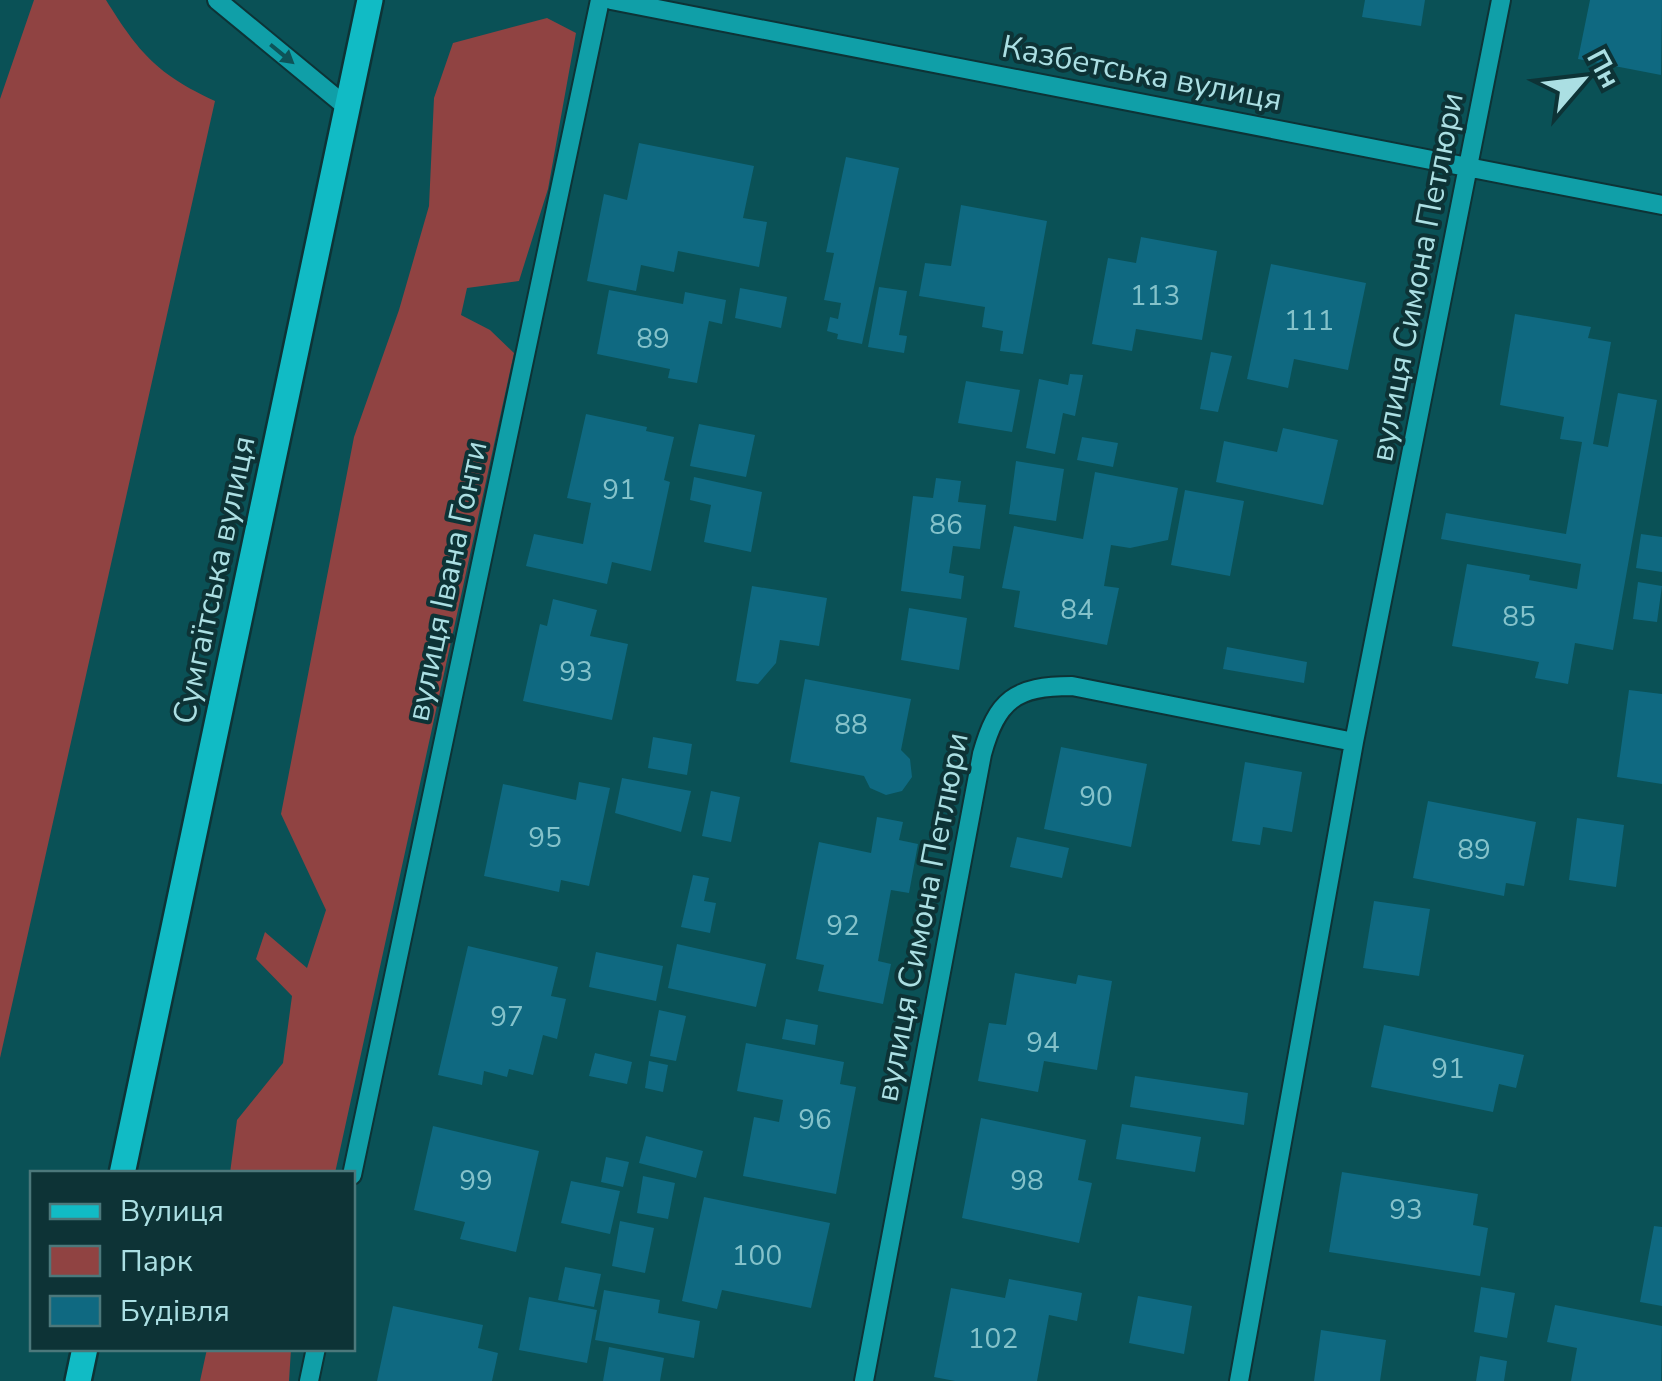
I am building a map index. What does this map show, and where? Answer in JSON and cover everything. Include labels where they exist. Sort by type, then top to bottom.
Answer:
[{"type":"main road","name":"Сумгаїтська вулиця","points":[[123,1171],[370,0]]},
{"type":"main road","points":[[78,1381],[84,1351]]},
{"type":"street","points":[[217,0],[348,108]]},
{"type":"street","name":"вулиця Івана Гонти","points":[[353,1171],[600,0]]},
{"type":"street","name":"Казбетська вулиця","points":[[611,0],[1662,206]]},
{"type":"street","name":"вулиця Симона Петлюри","points":[[1239,1381],[1354,742],[1502,0]]},
{"type":"street","name":"вулиця Симона Петлюри","points":[[864,1381],[991,722],[1012,697],[1040,686],[1072,686],[1354,742]]},
{"type":"street","points":[[309,1381],[315,1351]]},
{"type":"green space","points":[[34,0],[106,0],[151,60],[178,81],[215,101],[0,1058],[0,99]]},
{"type":"green space","points":[[547,18],[576,33],[548,189],[519,281],[467,288],[461,315],[490,330],[514,353],[335,1171],[230,1171],[237,1120],[283,1063],[292,996],[256,959],[265,932],[307,968],[326,910],[281,814],[354,437],[399,310],[429,206],[434,98],[453,43]]},
{"type":"green space","points":[[207,1351],[291,1351],[289,1381],[200,1381]]},
{"type":"building","points":[[1365,0],[1425,0],[1421,26],[1362,17]]},
{"type":"building","points":[[1590,0],[1662,0],[1661,75],[1578,59]]},
{"type":"building","points":[[639,143],[754,166],[743,218],[767,222],[759,267],[678,251],[674,272],[641,265],[636,291],[587,281],[604,194],[627,200]]},
{"type":"building","points":[[846,157],[899,168],[862,344],[837,339],[838,334],[827,331],[830,317],[838,319],[841,303],[824,300],[834,253],[826,252]]},
{"type":"building","points":[[961,205],[1047,221],[1023,354],[1000,351],[1003,331],[982,327],[985,307],[919,296],[925,263],[951,266]]},
{"type":"building","points":[[1141,237],[1217,251],[1202,340],[1136,329],[1132,351],[1092,344],[1108,258],[1136,263]]},
{"type":"building","points":[[1271,264],[1366,283],[1348,370],[1294,359],[1288,388],[1247,379]]},
{"type":"building","points":[[879,287],[907,291],[899,335],[907,336],[904,353],[868,347]]},
{"type":"building","points":[[740,288],[787,297],[781,328],[735,318]]},
{"type":"building","points":[[609,290],[683,304],[685,292],[726,300],[722,324],[709,321],[697,383],[668,378],[670,369],[597,354]]},
{"type":"building","points":[[1515,314],[1591,327],[1588,338],[1611,342],[1593,444],[1608,447],[1618,393],[1657,400],[1613,650],[1575,643],[1568,684],[1535,678],[1539,662],[1452,646],[1467,564],[1530,575],[1529,580],[1577,589],[1581,564],[1441,539],[1446,513],[1566,534],[1582,442],[1560,439],[1564,417],[1500,405]]},
{"type":"building","points":[[1211,352],[1232,356],[1218,412],[1200,409]]},
{"type":"building","points":[[1070,374],[1083,375],[1075,416],[1063,413],[1055,454],[1026,448],[1039,379],[1068,385]]},
{"type":"building","points":[[966,381],[1020,390],[1012,432],[958,423]]},
{"type":"building","points":[[586,414],[674,437],[664,480],[670,482],[651,571],[612,562],[607,584],[526,566],[534,534],[583,544],[591,503],[567,498]]},
{"type":"building","points":[[699,424],[755,435],[746,477],[690,466]]},
{"type":"building","points":[[1283,428],[1338,440],[1323,505],[1216,482],[1224,441],[1277,452]]},
{"type":"building","points":[[1082,437],[1118,443],[1113,467],[1077,460]]},
{"type":"building","points":[[1016,461],[1064,469],[1056,521],[1009,514]]},
{"type":"building","points":[[1095,472],[1178,488],[1168,540],[1130,548],[1111,545],[1104,586],[1119,588],[1107,645],[1014,627],[1020,591],[1002,588],[1014,526],[1083,539]]},
{"type":"building","points":[[694,477],[762,492],[751,552],[704,542],[711,505],[690,500]]},
{"type":"building","points":[[936,478],[961,481],[958,502],[986,505],[980,549],[953,546],[949,573],[964,576],[961,599],[901,591],[913,496],[933,498]]},
{"type":"building","points":[[1185,490],[1244,501],[1230,576],[1171,565]]},
{"type":"building","points":[[1641,534],[1662,537],[1662,572],[1636,568]]},
{"type":"building","points":[[1638,582],[1662,586],[1657,622],[1633,619]]},
{"type":"building","points":[[752,586],[827,598],[819,646],[780,640],[776,663],[758,684],[736,681]]},
{"type":"building","points":[[553,599],[597,610],[590,636],[628,644],[612,720],[523,701],[540,624],[547,626]]},
{"type":"building","points":[[909,608],[967,618],[959,670],[901,660]]},
{"type":"building","points":[[1227,647],[1307,662],[1304,683],[1223,669]]},
{"type":"building","points":[[805,679],[911,699],[901,750],[910,759],[912,777],[902,791],[886,795],[870,788],[864,776],[790,762]]},
{"type":"building","points":[[1629,690],[1662,694],[1662,784],[1617,777]]},
{"type":"building","points":[[653,737],[692,744],[687,775],[648,768]]},
{"type":"building","points":[[1061,747],[1147,764],[1131,847],[1044,829]]},
{"type":"building","points":[[1245,762],[1302,772],[1292,832],[1263,827],[1260,845],[1232,841]]},
{"type":"building","points":[[622,778],[691,791],[681,832],[615,813]]},
{"type":"building","points":[[579,782],[610,788],[589,886],[561,880],[559,892],[484,876],[503,784],[576,800]]},
{"type":"building","points":[[711,791],[740,797],[731,842],[702,836]]},
{"type":"building","points":[[1428,801],[1536,822],[1524,886],[1506,883],[1504,896],[1413,878]]},
{"type":"building","points":[[877,817],[903,822],[899,840],[918,844],[909,893],[891,890],[878,961],[891,964],[883,1004],[818,991],[824,965],[796,959],[819,842],[871,853]]},
{"type":"building","points":[[1577,818],[1624,825],[1616,887],[1569,880]]},
{"type":"building","points":[[1017,837],[1069,848],[1062,878],[1010,867]]},
{"type":"building","points":[[693,875],[709,878],[704,901],[716,903],[710,933],[681,927]]},
{"type":"building","points":[[1374,901],[1430,909],[1419,976],[1363,968]]},
{"type":"building","points":[[677,944],[766,964],[756,1007],[668,988]]},
{"type":"building","points":[[468,946],[558,967],[551,996],[566,999],[557,1039],[543,1035],[533,1075],[509,1069],[507,1077],[484,1071],[482,1085],[438,1075]]},
{"type":"building","points":[[596,952],[663,966],[656,1001],[589,987]]},
{"type":"building","points":[[1015,973],[1076,984],[1078,975],[1112,981],[1097,1070],[1044,1061],[1038,1092],[978,1081],[989,1023],[1006,1025]]},
{"type":"building","points":[[659,1010],[686,1016],[676,1061],[650,1056]]},
{"type":"building","points":[[786,1019],[818,1025],[815,1045],[782,1039]]},
{"type":"building","points":[[1384,1025],[1524,1055],[1516,1088],[1499,1084],[1493,1112],[1371,1087]]},
{"type":"building","points":[[746,1043],[844,1062],[840,1084],[856,1087],[836,1194],[743,1176],[754,1117],[779,1122],[783,1100],[737,1091]]},
{"type":"building","points":[[595,1053],[632,1062],[627,1084],[589,1076]]},
{"type":"building","points":[[649,1061],[668,1065],[663,1092],[645,1088]]},
{"type":"building","points":[[1135,1076],[1248,1093],[1244,1125],[1130,1107]]},
{"type":"building","points":[[981,1118],[1086,1140],[1078,1180],[1092,1183],[1079,1243],[962,1218]]},
{"type":"building","points":[[1122,1124],[1201,1137],[1195,1172],[1116,1159]]},
{"type":"building","points":[[433,1126],[539,1151],[516,1252],[460,1239],[465,1222],[414,1210]]},
{"type":"building","points":[[646,1136],[703,1151],[696,1178],[639,1163]]},
{"type":"building","points":[[606,1157],[629,1162],[623,1187],[601,1182]]},
{"type":"building","points":[[1342,1172],[1478,1194],[1473,1225],[1488,1228],[1480,1276],[1329,1252]]},
{"type":"building","points":[[643,1176],[675,1183],[668,1219],[637,1213]]},
{"type":"building","points":[[571,1181],[620,1191],[610,1234],[561,1223]]},
{"type":"building","points":[[704,1197],[830,1223],[811,1308],[722,1290],[717,1309],[682,1301]]},
{"type":"building","points":[[620,1221],[654,1228],[645,1273],[612,1266]]},
{"type":"building","points":[[1654,1226],[1662,1227],[1662,1306],[1640,1302]]},
{"type":"building","points":[[565,1267],[601,1274],[594,1307],[558,1300]]},
{"type":"building","points":[[1009,1279],[1082,1293],[1077,1321],[1049,1315],[1037,1381],[955,1381],[934,1377],[951,1288],[1005,1298]]},
{"type":"building","points":[[1481,1287],[1515,1293],[1507,1338],[1474,1332]]},
{"type":"building","points":[[604,1290],[660,1300],[658,1313],[700,1321],[694,1358],[595,1340]]},
{"type":"building","points":[[1138,1296],[1192,1306],[1184,1354],[1129,1343]]},
{"type":"building","points":[[529,1297],[597,1310],[587,1363],[519,1350]]},
{"type":"building","points":[[1555,1305],[1662,1326],[1661,1381],[1571,1381],[1577,1348],[1547,1342]]},
{"type":"building","points":[[393,1306],[483,1325],[478,1348],[498,1353],[492,1381],[377,1381]]},
{"type":"building","points":[[1321,1330],[1386,1340],[1380,1381],[1314,1381]]},
{"type":"building","points":[[609,1347],[664,1358],[660,1381],[603,1381]]},
{"type":"building","points":[[1480,1356],[1507,1361],[1504,1381],[1476,1381]]}]
